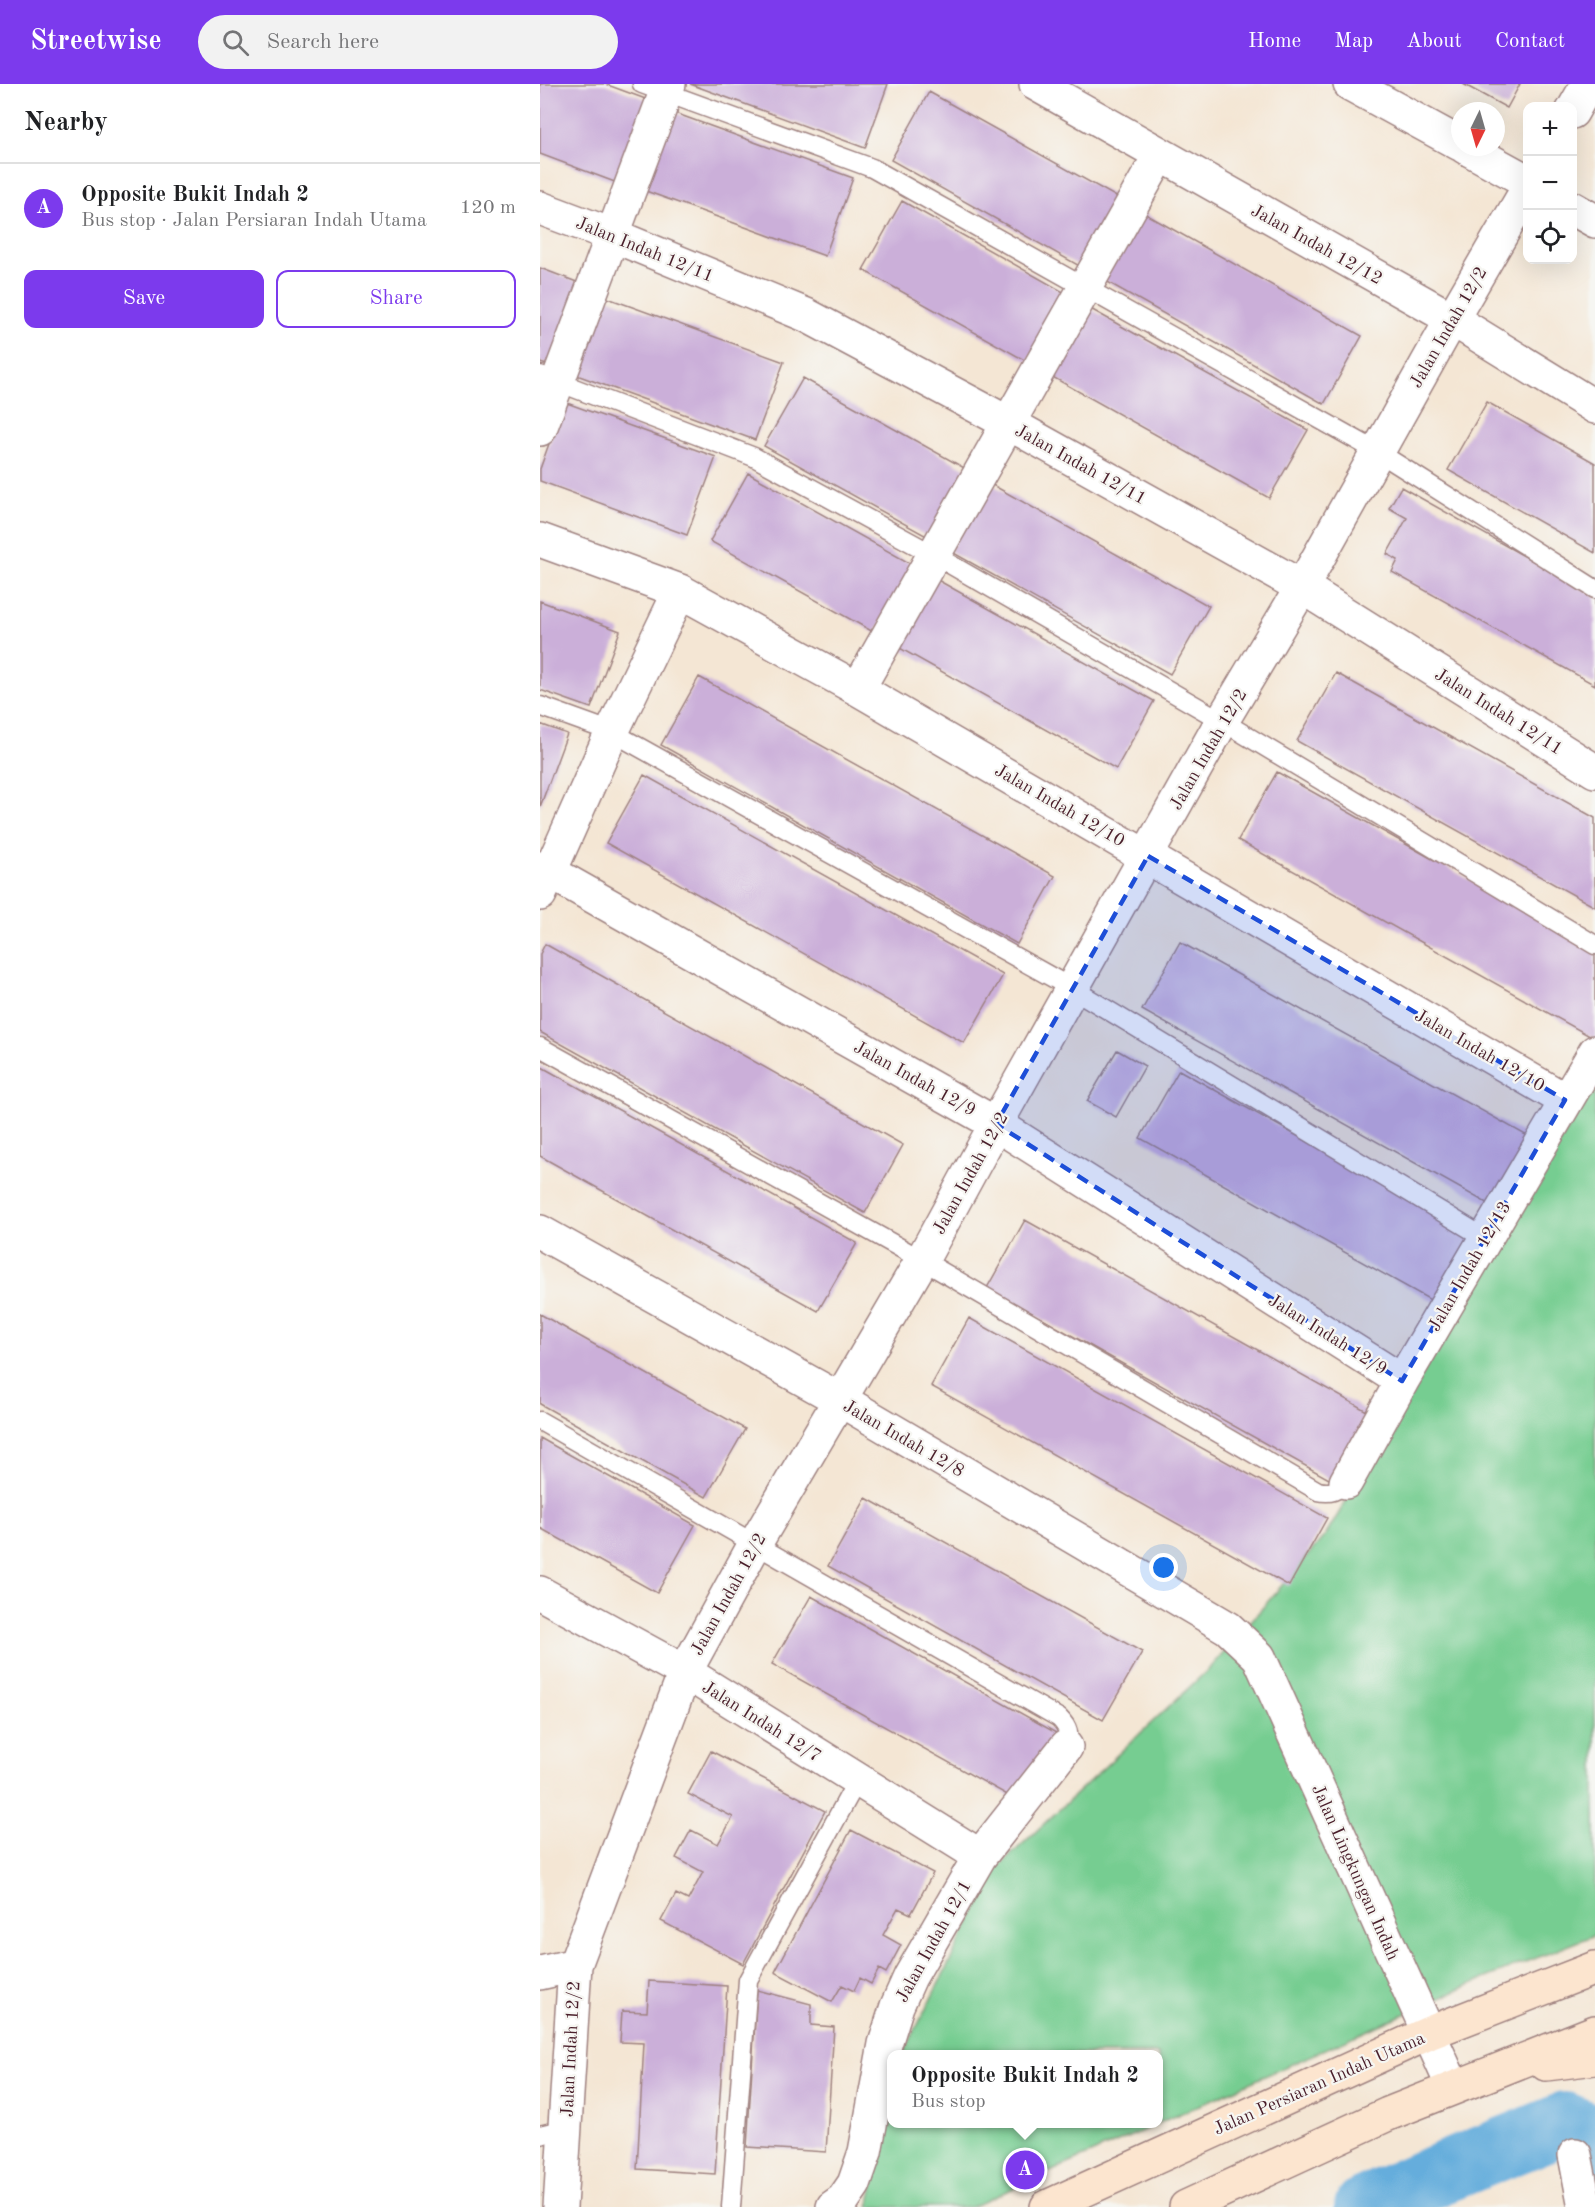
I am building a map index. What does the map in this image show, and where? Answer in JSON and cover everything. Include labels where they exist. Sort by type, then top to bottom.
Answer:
[{"type":"main road","name":"Jalan Persiaran Indah Utama","points":[[1047,2207],[1429,2033],[1595,1968]]},
{"type":"main road","points":[[1186,2207],[1388,2114],[1595,2032]]},
{"type":"main road","points":[[1494,2071],[1595,2058]]},
{"type":"street","name":"Jalan Indah 12/12","points":[[1036,84],[1452,319],[1595,407]]},
{"type":"street","points":[[1350,84],[1451,139]]},
{"type":"street","points":[[1577,103],[1588,84]]},
{"type":"street","points":[[540,429],[549,378],[612,235],[659,87]]},
{"type":"street","points":[[858,689],[1010,424],[1160,155]]},
{"type":"street","points":[[1481,156],[1523,179]]},
{"type":"street","name":"Jalan Indah 12/2","points":[[560,2207],[552,2132],[575,1965],[685,1672],[755,1544],[922,1260],[1222,722],[1302,587],[1523,197]]},
{"type":"street","name":"Jalan Indah 12/11","points":[[540,208],[612,235],[806,315],[1010,424],[1302,587],[1595,771]]},
{"type":"street","points":[[1576,210],[1595,221]]},
{"type":"street","name":"Jalan Indah 12/10","points":[[540,540],[680,591],[858,689],[1565,1100]]},
{"type":"street","points":[[544,878],[680,591]]},
{"type":"street","name":"Jalan Indah 12/9","points":[[544,878],[996,1124],[1402,1382]]},
{"type":"street","name":"Jalan Indah 12/13","points":[[1346,1482],[1485,1238],[1595,1052]]},
{"type":"street","name":"Jalan Indah 12/8","points":[[540,1232],[839,1399],[1228,1628],[1259,1657]]},
{"type":"street","name":"Jalan Indah 12/7","points":[[540,1593],[685,1672],[980,1856]]},
{"type":"street","name":"Jalan Lingkungan Indah","points":[[1259,1657],[1453,2087]]},
{"type":"street","name":"Jalan Indah 12/1","points":[[838,2203],[854,2184],[865,2152],[885,2044],[897,2006],[910,1977],[980,1856],[1066,1747]]},
{"type":"street","points":[[540,1973],[575,1965]]},
{"type":"street","points":[[1575,2155],[1585,2207]]},
{"type":"lane","points":[[659,87],[872,168],[1378,452],[1595,589]]},
{"type":"lane","points":[[549,378],[754,457],[934,555],[1222,722],[1595,945]]},
{"type":"lane","points":[[540,706],[612,732],[1073,989],[1485,1238]]},
{"type":"lane","points":[[540,1047],[922,1260],[1318,1491],[1328,1493],[1338,1491],[1346,1482]]},
{"type":"lane","points":[[540,1421],[1059,1718],[1067,1725],[1070,1736],[1066,1747]]},
{"type":"lane","points":[[731,2207],[748,1980],[857,1781]]},
{"type":"highlighted area","points":[[1148,856],[1565,1100],[1402,1381],[996,1124]]},
{"type":"green space","points":[[1595,1083],[1595,1935],[1481,1980],[1163,2121],[1163,2050],[905,2050],[997,1868],[1214,1664],[1327,1533]]},
{"type":"green space","points":[[887,2124],[887,2128],[1149,2128],[971,2207],[869,2207]]},
{"type":"building","points":[[540,84],[605,84],[651,101],[620,184],[540,154]]},
{"type":"building","points":[[690,84],[888,84],[865,148]]},
{"type":"building","points":[[1463,84],[1520,84],[1507,108],[1505,102],[1496,102]]},
{"type":"building","points":[[929,92],[1122,200],[1083,268],[891,160]]},
{"type":"building","points":[[672,112],[853,178],[825,256],[643,190]]},
{"type":"building","points":[[902,201],[1067,294],[1028,362],[863,270]]},
{"type":"building","points":[[1142,212],[1362,336],[1324,404],[1104,280]]},
{"type":"building","points":[[540,268],[582,284],[551,366],[540,363]]},
{"type":"building","points":[[602,296],[784,362],[755,440],[574,374]]},
{"type":"building","points":[[1087,307],[1308,430],[1269,498],[1049,375]]},
{"type":"building","points":[[803,378],[968,470],[930,538],[764,446]]},
{"type":"building","points":[[564,402],[716,457],[687,535],[540,481],[540,469]]},
{"type":"building","points":[[1487,402],[1595,463],[1595,553],[1448,470]]},
{"type":"building","points":[[748,473],[913,565],[875,633],[710,541]]},
{"type":"building","points":[[989,483],[1209,606],[1170,674],[950,551]]},
{"type":"building","points":[[1401,487],[1595,596],[1595,685],[1392,572],[1398,560],[1387,554],[1407,518],[1389,508]]},
{"type":"building","points":[[934,578],[1154,701],[1116,769],[896,646]]},
{"type":"building","points":[[540,601],[620,631],[591,708],[540,690]]},
{"type":"building","points":[[1336,673],[1595,818],[1595,907],[1297,741]]},
{"type":"building","points":[[699,677],[1055,876],[1017,944],[661,745]]},
{"type":"building","points":[[540,724],[567,734],[540,807]]},
{"type":"building","points":[[1277,772],[1595,950],[1595,1039],[1238,840]]},
{"type":"building","points":[[644,775],[1003,975],[964,1043],[606,843]]},
{"type":"building","points":[[1180,942],[1538,1142],[1499,1210],[1142,1010]]},
{"type":"building","points":[[545,944],[903,1145],[865,1213],[540,1032],[540,954]]},
{"type":"building","points":[[1117,1050],[1145,1066],[1116,1117],[1087,1101]]},
{"type":"building","points":[[540,1066],[857,1243],[818,1311],[540,1156]]},
{"type":"building","points":[[1179,1070],[1482,1239],[1443,1307],[1140,1138]]},
{"type":"building","points":[[1025,1220],[1383,1420],[1345,1488],[987,1288]]},
{"type":"building","points":[[540,1314],[745,1429],[706,1497],[540,1404]]},
{"type":"building","points":[[969,1318],[1327,1518],[1289,1586],[931,1386]]},
{"type":"building","points":[[540,1438],[695,1525],[657,1593],[540,1528]]},
{"type":"building","points":[[866,1498],[1142,1652],[1103,1720],[828,1566]]},
{"type":"building","points":[[811,1596],[1058,1734],[1020,1802],[772,1664]]},
{"type":"building","points":[[711,1751],[825,1811],[743,1964],[661,1921],[676,1894],[688,1900],[703,1872],[676,1858],[691,1830],[718,1844],[733,1817],[688,1794]]},
{"type":"building","points":[[851,1830],[933,1873],[911,1914],[898,1908],[883,1935],[901,1945],[886,1973],[879,1969],[871,1984],[860,1978],[854,1991],[842,1985],[832,2002],[775,1972]]},
{"type":"building","points":[[649,1981],[727,1986],[715,2174],[637,2169],[644,2043],[620,2042],[622,2011],[647,2012]]},
{"type":"building","points":[[757,1990],[811,2004],[811,2025],[834,2027],[826,2152],[747,2147]]},
{"type":"waterway","points":[[1365,2207],[1565,2123],[1585,2132],[1595,2148]]},
{"type":"place","name":"Opposite Bukit Indah 2","points":[[1025,2170]]}]
